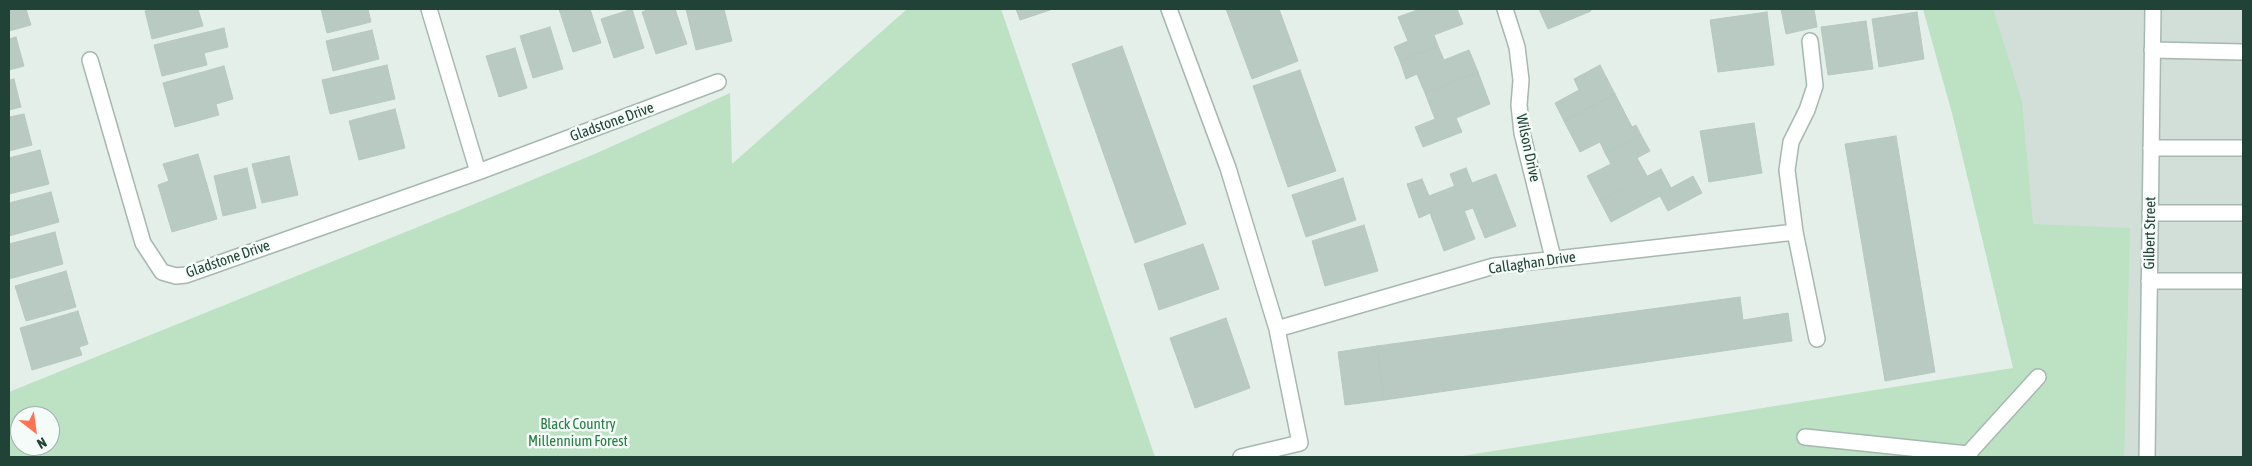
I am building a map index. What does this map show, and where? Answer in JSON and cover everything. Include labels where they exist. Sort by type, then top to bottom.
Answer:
[{"type":"street","points":[[429,9],[478,172]]},
{"type":"street","points":[[1169,9],[1228,168],[1277,329],[1300,442],[1241,457]]},
{"type":"street","name":"Wilson Drive","points":[[1505,9],[1517,47],[1521,80],[1519,105],[1522,133],[1553,258]]},
{"type":"street","name":"Gilbert Street","points":[[2147,457],[2153,9]]},
{"type":"street","points":[[1810,40],[1815,86],[1807,110],[1791,142],[1787,170],[1795,232],[1817,339]]},
{"type":"street","points":[[2152,50],[2243,52]]},
{"type":"street","name":"Gladstone Drive","points":[[90,60],[143,243],[162,272],[176,276],[186,275],[478,172],[718,82]]},
{"type":"street","points":[[2151,148],[2243,148]]},
{"type":"street","points":[[2150,213],[2243,213]]},
{"type":"street","name":"Callaghan Drive","points":[[1277,329],[1494,266],[1795,232]]},
{"type":"street","points":[[2149,281],[2243,281]]},
{"type":"street","points":[[1805,437],[1969,456],[2038,377]]},
{"type":"shaded area","points":[[1961,9],[2243,9],[2243,457],[2078,457]]},
{"type":"green space","name":"Black Country Millennium Forest","points":[[907,9],[1001,9],[1155,457],[9,457],[9,392],[455,212],[597,153],[730,93],[732,164]]},
{"type":"green space","points":[[1923,9],[1993,9],[2022,101],[2033,224],[2130,228],[2124,457],[1456,457],[2013,368],[1953,117]]},
{"type":"building","points":[[9,9],[26,9],[31,25],[9,31]]},
{"type":"building","points":[[154,9],[198,9],[203,26],[152,39],[145,11]]},
{"type":"building","points":[[321,9],[368,9],[371,22],[327,33]]},
{"type":"building","points":[[559,9],[590,9],[601,43],[573,52]]},
{"type":"building","points":[[632,9],[644,48],[614,58],[601,19]]},
{"type":"building","points":[[650,9],[675,9],[687,44],[656,54],[642,12]]},
{"type":"building","points":[[686,9],[724,9],[732,41],[696,50]]},
{"type":"building","points":[[1016,9],[1053,9],[1020,20]]},
{"type":"building","points":[[1226,9],[1279,9],[1298,61],[1252,79]]},
{"type":"building","points":[[1420,9],[1457,9],[1463,24],[1434,35],[1438,46],[1400,61],[1394,47],[1408,41],[1398,17]]},
{"type":"building","points":[[1539,9],[1590,9],[1591,11],[1548,29]]},
{"type":"building","points":[[1781,9],[1814,9],[1817,27],[1786,34]]},
{"type":"building","points":[[1767,12],[1774,65],[1718,72],[1710,20]]},
{"type":"building","points":[[1917,12],[1924,59],[1879,67],[1872,19]]},
{"type":"building","points":[[1866,21],[1873,69],[1828,75],[1821,27]]},
{"type":"building","points":[[550,27],[563,69],[533,78],[520,36]]},
{"type":"building","points":[[224,28],[228,47],[204,53],[207,65],[162,76],[154,45]]},
{"type":"building","points":[[372,30],[379,59],[333,71],[326,41]]},
{"type":"building","points":[[16,37],[24,66],[9,70],[9,39]]},
{"type":"building","points":[[1122,46],[1186,224],[1135,243],[1072,64]]},
{"type":"building","points":[[1438,46],[1444,60],[1469,50],[1478,72],[1425,93],[1417,74],[1406,79],[1400,61]]},
{"type":"building","points":[[515,48],[527,88],[499,97],[486,56]]},
{"type":"building","points":[[387,65],[395,99],[330,114],[322,80]]},
{"type":"building","points":[[1600,65],[1615,94],[1564,121],[1555,103],[1579,90],[1574,79]]},
{"type":"building","points":[[224,66],[233,99],[216,104],[219,115],[175,127],[163,83]]},
{"type":"building","points":[[1300,70],[1336,171],[1288,187],[1253,86]]},
{"type":"building","points":[[1478,72],[1490,104],[1456,118],[1462,132],[1423,147],[1415,127],[1435,119],[1425,93]]},
{"type":"building","points":[[14,79],[21,107],[9,110],[9,80]]},
{"type":"building","points":[[1615,94],[1632,127],[1636,125],[1641,135],[1605,153],[1600,142],[1580,152],[1564,121]]},
{"type":"building","points":[[395,109],[405,148],[359,160],[349,121]]},
{"type":"building","points":[[24,114],[32,145],[9,151],[9,117]]},
{"type":"building","points":[[1754,123],[1762,173],[1709,182],[1700,131]]},
{"type":"building","points":[[1641,135],[1650,151],[1637,158],[1647,176],[1600,201],[1587,176],[1611,164],[1605,153]]},
{"type":"building","points":[[1896,136],[1935,372],[1885,381],[1845,144]]},
{"type":"building","points":[[40,150],[49,184],[9,194],[9,158]]},
{"type":"building","points":[[198,154],[217,219],[172,232],[158,185],[169,181],[163,164]]},
{"type":"building","points":[[289,156],[298,195],[262,203],[252,164]]},
{"type":"building","points":[[247,168],[256,208],[223,216],[214,176]]},
{"type":"building","points":[[1466,168],[1472,183],[1496,174],[1516,226],[1485,238],[1473,208],[1464,211],[1450,174]]},
{"type":"building","points":[[1661,169],[1671,188],[1693,176],[1702,193],[1668,211],[1660,196],[1611,222],[1600,201]]},
{"type":"building","points":[[1343,178],[1356,220],[1306,237],[1292,195]]},
{"type":"building","points":[[1422,179],[1429,196],[1455,186],[1475,239],[1444,251],[1430,213],[1419,218],[1407,184]]},
{"type":"building","points":[[51,192],[59,222],[9,236],[9,203]]},
{"type":"building","points":[[1364,225],[1378,271],[1325,286],[1312,241]]},
{"type":"building","points":[[55,232],[63,264],[9,279],[9,244]]},
{"type":"building","points":[[1203,244],[1219,289],[1159,310],[1144,264]]},
{"type":"building","points":[[66,271],[76,307],[26,321],[15,286]]},
{"type":"building","points":[[1740,297],[1743,320],[1788,313],[1792,341],[1384,400],[1377,346]]},
{"type":"building","points":[[78,311],[88,344],[79,347],[82,355],[32,370],[20,328]]},
{"type":"building","points":[[1226,318],[1250,388],[1195,408],[1170,338]]},
{"type":"building","points":[[1377,346],[1384,400],[1345,405],[1338,352]]}]
